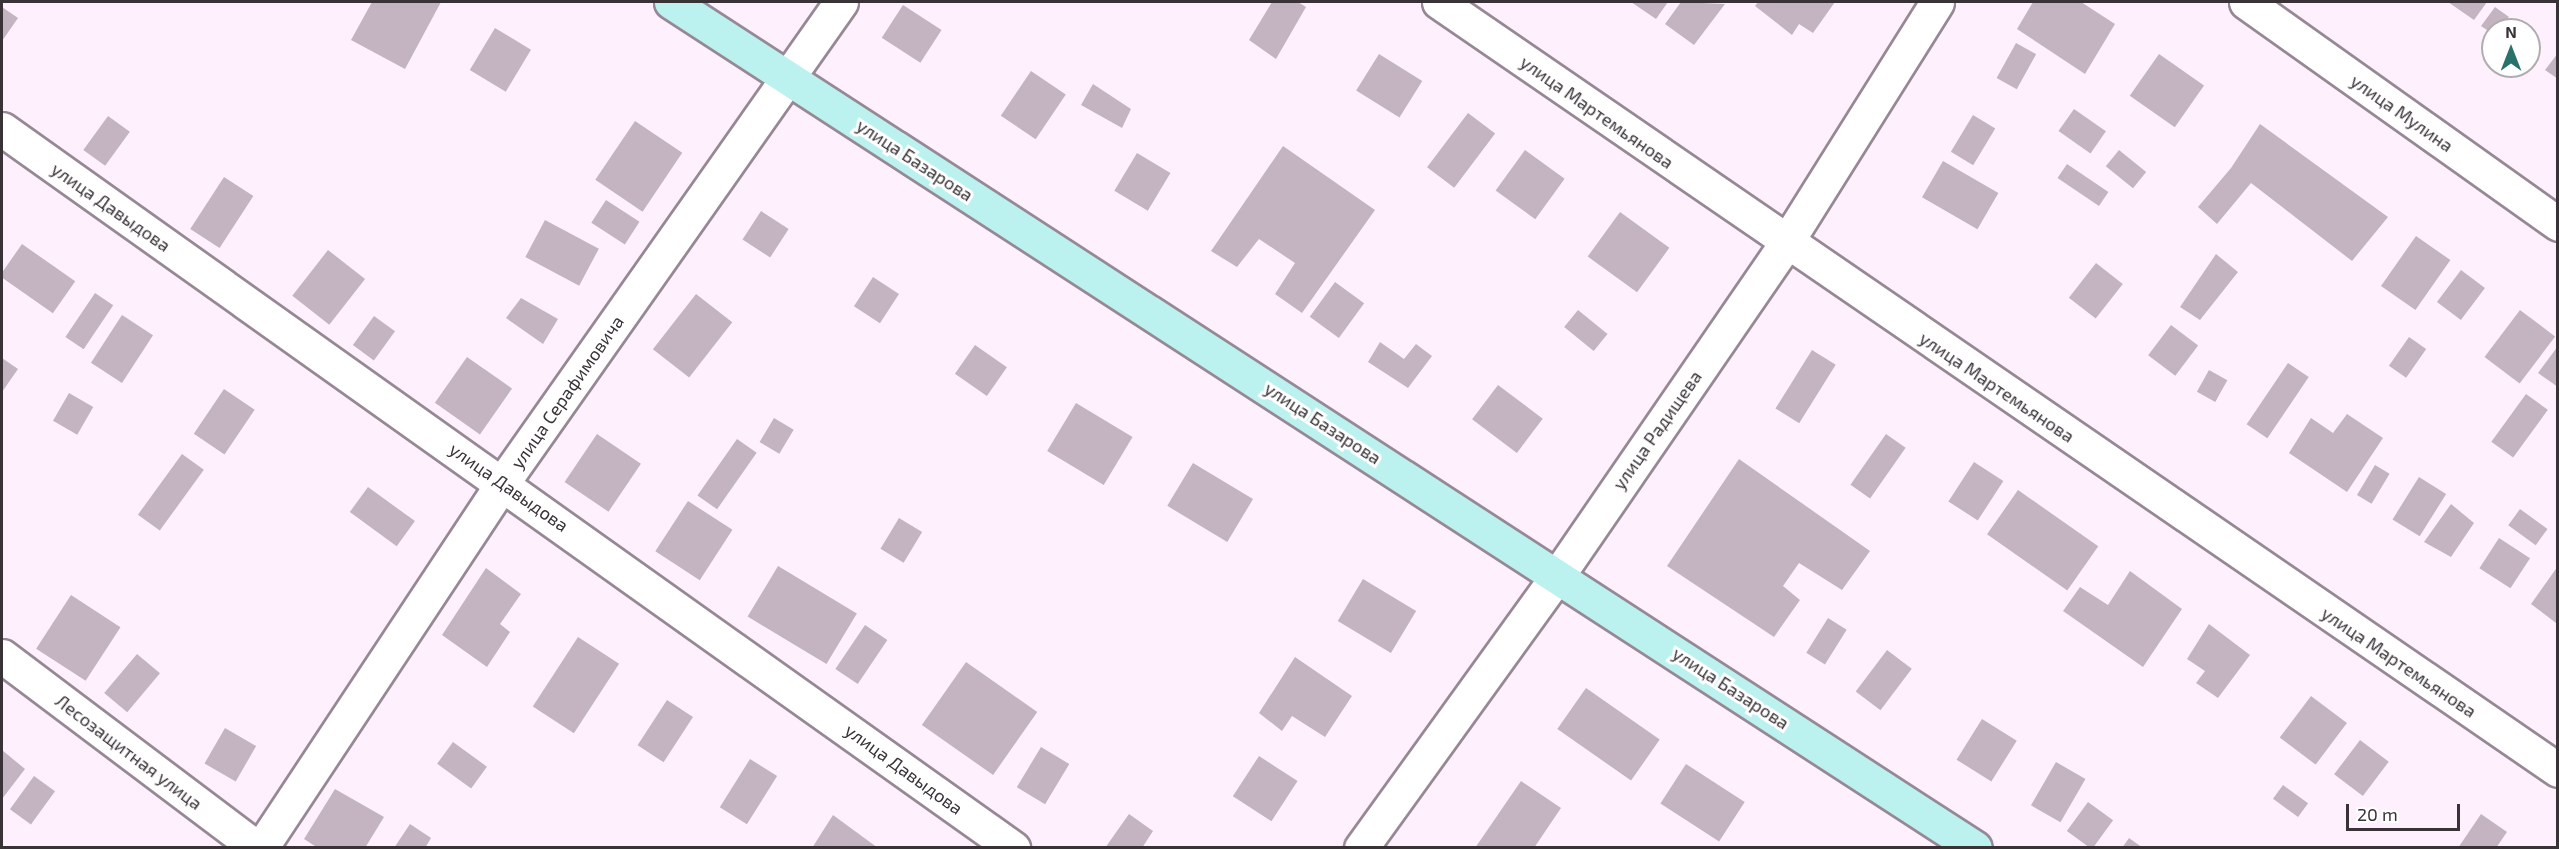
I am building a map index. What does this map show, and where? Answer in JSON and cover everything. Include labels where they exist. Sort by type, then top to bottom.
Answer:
[{"type":"main road","name":"улица Базарова","points":[[671,2],[1558,574],[1975,848]]},
{"type":"street","name":"улица Серафимовича","points":[[259,848],[503,482],[789,80],[841,2]]},
{"type":"street","name":"улица Мартемьянова","points":[[1439,2],[1786,243],[2558,770]]},
{"type":"street","name":"улица Радищева","points":[[1361,848],[1558,574],[1786,243],[1937,2]]},
{"type":"street","name":"улица Мулина","points":[[2246,2],[2558,224]]},
{"type":"street","name":"улица Давыдова","points":[[2,129],[503,482],[1013,848]]},
{"type":"street","name":"Лесозащитная улица","points":[[2,656],[259,848]]},
{"type":"building","points":[[372,2],[441,2],[405,69],[351,40]]},
{"type":"building","points":[[1272,2],[1298,2],[1306,7],[1276,59],[1249,40]]},
{"type":"building","points":[[1631,2],[1668,2],[1656,19]]},
{"type":"building","points":[[1681,2],[1725,4],[1694,45],[1665,24]]},
{"type":"building","points":[[1758,2],[1835,2],[1813,33],[1799,24],[1792,35],[1755,6]]},
{"type":"building","points":[[2033,2],[2081,2],[2115,24],[2085,74],[2017,29]]},
{"type":"building","points":[[2448,2],[2487,2],[2474,20]]},
{"type":"building","points":[[903,5],[942,30],[920,63],[882,38]]},
{"type":"building","points":[[2,7],[18,18],[2,41]]},
{"type":"building","points":[[2495,7],[2509,17],[2508,18],[2487,18]]},
{"type":"building","points":[[495,28],[531,50],[506,92],[470,70]]},
{"type":"building","points":[[2016,43],[2036,54],[2017,89],[1997,78]]},
{"type":"building","points":[[2558,53],[2558,79],[2545,70]]},
{"type":"building","points":[[1379,54],[1422,81],[1399,117],[1356,90]]},
{"type":"building","points":[[2159,54],[2204,86],[2175,127],[2130,96]]},
{"type":"building","points":[[1031,71],[1066,94],[1036,139],[1001,116]]},
{"type":"building","points":[[1093,84],[1131,109],[1122,128],[1081,105]]},
{"type":"building","points":[[2074,109],[2106,131],[2090,153],[2059,131]]},
{"type":"building","points":[[1468,113],[1495,133],[1454,188],[1427,167]]},
{"type":"building","points":[[1973,115],[1995,128],[1973,165],[1951,152]]},
{"type":"building","points":[[108,116],[130,132],[105,166],[83,150]]},
{"type":"building","points":[[635,121],[682,153],[643,212],[595,180]]},
{"type":"building","points":[[2260,124],[2388,217],[2352,261],[2251,183],[2217,224],[2198,207],[2231,168]]},
{"type":"building","points":[[1283,146],[1375,210],[1302,313],[1275,294],[1295,263],[1259,239],[1237,267],[1211,251]]},
{"type":"building","points":[[1525,150],[1565,179],[1535,219],[1496,190]]},
{"type":"building","points":[[2119,150],[2146,172],[2133,188],[2106,166]]},
{"type":"building","points":[[1137,153],[1170,173],[1148,211],[1114,191]]},
{"type":"building","points":[[1943,161],[1998,193],[1977,229],[1922,197]]},
{"type":"building","points":[[2067,164],[2108,192],[2099,206],[2057,178]]},
{"type":"building","points":[[224,177],[253,196],[220,248],[190,229]]},
{"type":"building","points":[[606,200],[640,222],[625,244],[591,223]]},
{"type":"building","points":[[761,211],[789,229],[770,257],[742,240]]},
{"type":"building","points":[[1620,212],[1669,248],[1637,292],[1588,256]]},
{"type":"building","points":[[545,220],[599,249],[579,286],[525,257]]},
{"type":"building","points":[[2416,236],[2450,260],[2415,310],[2381,286]]},
{"type":"building","points":[[22,244],[75,281],[53,313],[2,278],[2,273]]},
{"type":"building","points":[[328,250],[365,279],[329,325],[292,296]]},
{"type":"building","points":[[2216,254],[2238,272],[2200,320],[2180,307]]},
{"type":"building","points":[[2096,263],[2123,284],[2096,319],[2069,298]]},
{"type":"building","points":[[2461,270],[2485,288],[2461,320],[2437,302]]},
{"type":"building","points":[[873,277],[899,294],[880,323],[854,306]]},
{"type":"building","points":[[1335,282],[1364,303],[1339,338],[1310,317]]},
{"type":"building","points":[[95,293],[113,305],[84,349],[65,337]]},
{"type":"building","points":[[696,294],[732,322],[689,377],[653,349]]},
{"type":"building","points":[[521,298],[558,319],[543,344],[506,318]]},
{"type":"building","points":[[1578,310],[1608,334],[1594,351],[1564,327]]},
{"type":"building","points":[[2520,310],[2555,336],[2520,384],[2484,357]]},
{"type":"building","points":[[122,315],[153,335],[122,383],[91,363]]},
{"type":"building","points":[[374,316],[395,331],[374,360],[353,345]]},
{"type":"building","points":[[2171,325],[2198,345],[2175,376],[2148,355]]},
{"type":"building","points":[[2409,337],[2426,349],[2406,378],[2389,366]]},
{"type":"building","points":[[1380,342],[1404,359],[1416,344],[1432,356],[1408,388],[1368,362]]},
{"type":"building","points":[[975,345],[1007,367],[987,396],[955,374]]},
{"type":"building","points":[[2558,346],[2558,387],[2538,373]]},
{"type":"building","points":[[1812,350],[1836,365],[1799,423],[1775,409]]},
{"type":"building","points":[[467,357],[512,389],[480,434],[435,403]]},
{"type":"building","points":[[2,358],[18,369],[2,392]]},
{"type":"building","points":[[2288,363],[2309,377],[2267,438],[2247,424]]},
{"type":"building","points":[[2209,370],[2227,380],[2215,402],[2197,392]]},
{"type":"building","points":[[1498,385],[1543,419],[1517,453],[1472,419]]},
{"type":"building","points":[[224,389],[255,410],[224,454],[194,434]]},
{"type":"building","points":[[69,393],[93,407],[77,435],[53,421]]},
{"type":"building","points":[[2526,394],[2548,410],[2513,458],[2491,442]]},
{"type":"building","points":[[1076,403],[1133,437],[1104,485],[1047,451]]},
{"type":"building","points":[[2347,414],[2383,438],[2347,492],[2289,453],[2311,418],[2333,433]]},
{"type":"building","points":[[774,418],[794,430],[779,454],[760,442]]},
{"type":"building","points":[[597,434],[641,464],[609,512],[565,482]]},
{"type":"building","points":[[1886,434],[1906,448],[1870,499],[1850,485]]},
{"type":"building","points":[[737,439],[757,453],[717,509],[697,496]]},
{"type":"building","points":[[182,454],[204,470],[160,531],[138,515]]},
{"type":"building","points":[[1739,459],[1870,551],[1842,590],[1799,563],[1783,586],[1800,600],[1774,637],[1667,566]]},
{"type":"building","points":[[1974,462],[2003,481],[1978,520],[1948,501]]},
{"type":"building","points":[[1193,463],[1253,499],[1227,542],[1167,506]]},
{"type":"building","points":[[2375,465],[2390,474],[2372,504],[2357,495]]},
{"type":"building","points":[[2419,477],[2446,494],[2420,536],[2393,519]]},
{"type":"building","points":[[368,487],[415,521],[397,546],[350,512]]},
{"type":"building","points":[[2018,490],[2098,546],[2067,590],[1987,534]]},
{"type":"building","points":[[688,501],[732,530],[700,580],[655,551]]},
{"type":"building","points":[[2451,504],[2474,523],[2451,557],[2424,542]]},
{"type":"building","points":[[2520,509],[2548,529],[2536,545],[2508,525]]},
{"type":"building","points":[[899,518],[922,532],[904,563],[880,549]]},
{"type":"building","points":[[2499,538],[2530,558],[2510,588],[2479,568]]},
{"type":"building","points":[[778,566],[857,613],[826,664],[748,617]]},
{"type":"building","points":[[2558,566],[2558,621],[2556,623],[2531,604]]},
{"type":"building","points":[[486,568],[521,594],[500,624],[510,632],[487,667],[442,635]]},
{"type":"building","points":[[2130,571],[2182,609],[2143,667],[2063,611],[2080,587],[2108,605]]},
{"type":"building","points":[[1363,579],[1416,611],[1391,653],[1338,621]]},
{"type":"building","points":[[71,595],[120,627],[86,681],[36,649]]},
{"type":"building","points":[[1828,618],[1847,630],[1825,664],[1806,653]]},
{"type":"building","points":[[2209,624],[2250,655],[2218,698],[2196,683],[2205,671],[2187,659]]},
{"type":"building","points":[[865,625],[887,640],[858,684],[835,669]]},
{"type":"building","points":[[578,637],[619,664],[574,733],[533,707]]},
{"type":"building","points":[[1887,650],[1912,669],[1880,710],[1856,692]]},
{"type":"building","points":[[137,654],[160,673],[127,712],[104,693]]},
{"type":"building","points":[[1295,657],[1352,696],[1325,737],[1292,716],[1282,731],[1259,713]]},
{"type":"building","points":[[966,662],[1037,712],[993,775],[922,725]]},
{"type":"building","points":[[1586,688],[1660,740],[1631,781],[1557,729]]},
{"type":"building","points":[[2311,696],[2347,723],[2316,765],[2280,738]]},
{"type":"building","points":[[667,700],[693,717],[664,762],[638,745]]},
{"type":"building","points":[[1982,719],[2017,741],[1991,781],[1957,760]]},
{"type":"building","points":[[225,728],[256,746],[236,782],[204,764]]},
{"type":"building","points":[[2360,740],[2389,762],[2363,796],[2334,774]]},
{"type":"building","points":[[453,742],[487,767],[471,789],[437,764]]},
{"type":"building","points":[[1041,747],[1069,764],[1045,804],[1017,787]]},
{"type":"building","points":[[2,750],[25,769],[2,799]]},
{"type":"building","points":[[1259,756],[1298,781],[1271,821],[1233,796]]},
{"type":"building","points":[[750,759],[777,776],[747,824],[720,807]]},
{"type":"building","points":[[2056,762],[2085,779],[2060,822],[2031,805]]},
{"type":"building","points":[[1686,764],[1745,802],[1719,842],[1660,803]]},
{"type":"building","points":[[34,776],[55,791],[31,824],[10,809]]},
{"type":"building","points":[[1521,781],[1561,808],[1534,848],[1475,848]]},
{"type":"building","points":[[2283,785],[2308,803],[2298,817],[2273,799]]},
{"type":"building","points":[[335,789],[384,817],[365,848],[318,848],[304,839]]},
{"type":"building","points":[[2088,802],[2113,820],[2093,848],[2067,831]]},
{"type":"building","points":[[1129,814],[1153,831],[1142,848],[1105,848]]},
{"type":"building","points":[[2481,814],[2507,832],[2496,848],[2458,848]]},
{"type":"building","points":[[833,815],[878,848],[812,848]]},
{"type":"building","points":[[410,824],[431,838],[425,848],[394,848]]},
{"type":"building","points":[[2129,838],[2143,848],[2122,848]]}]
